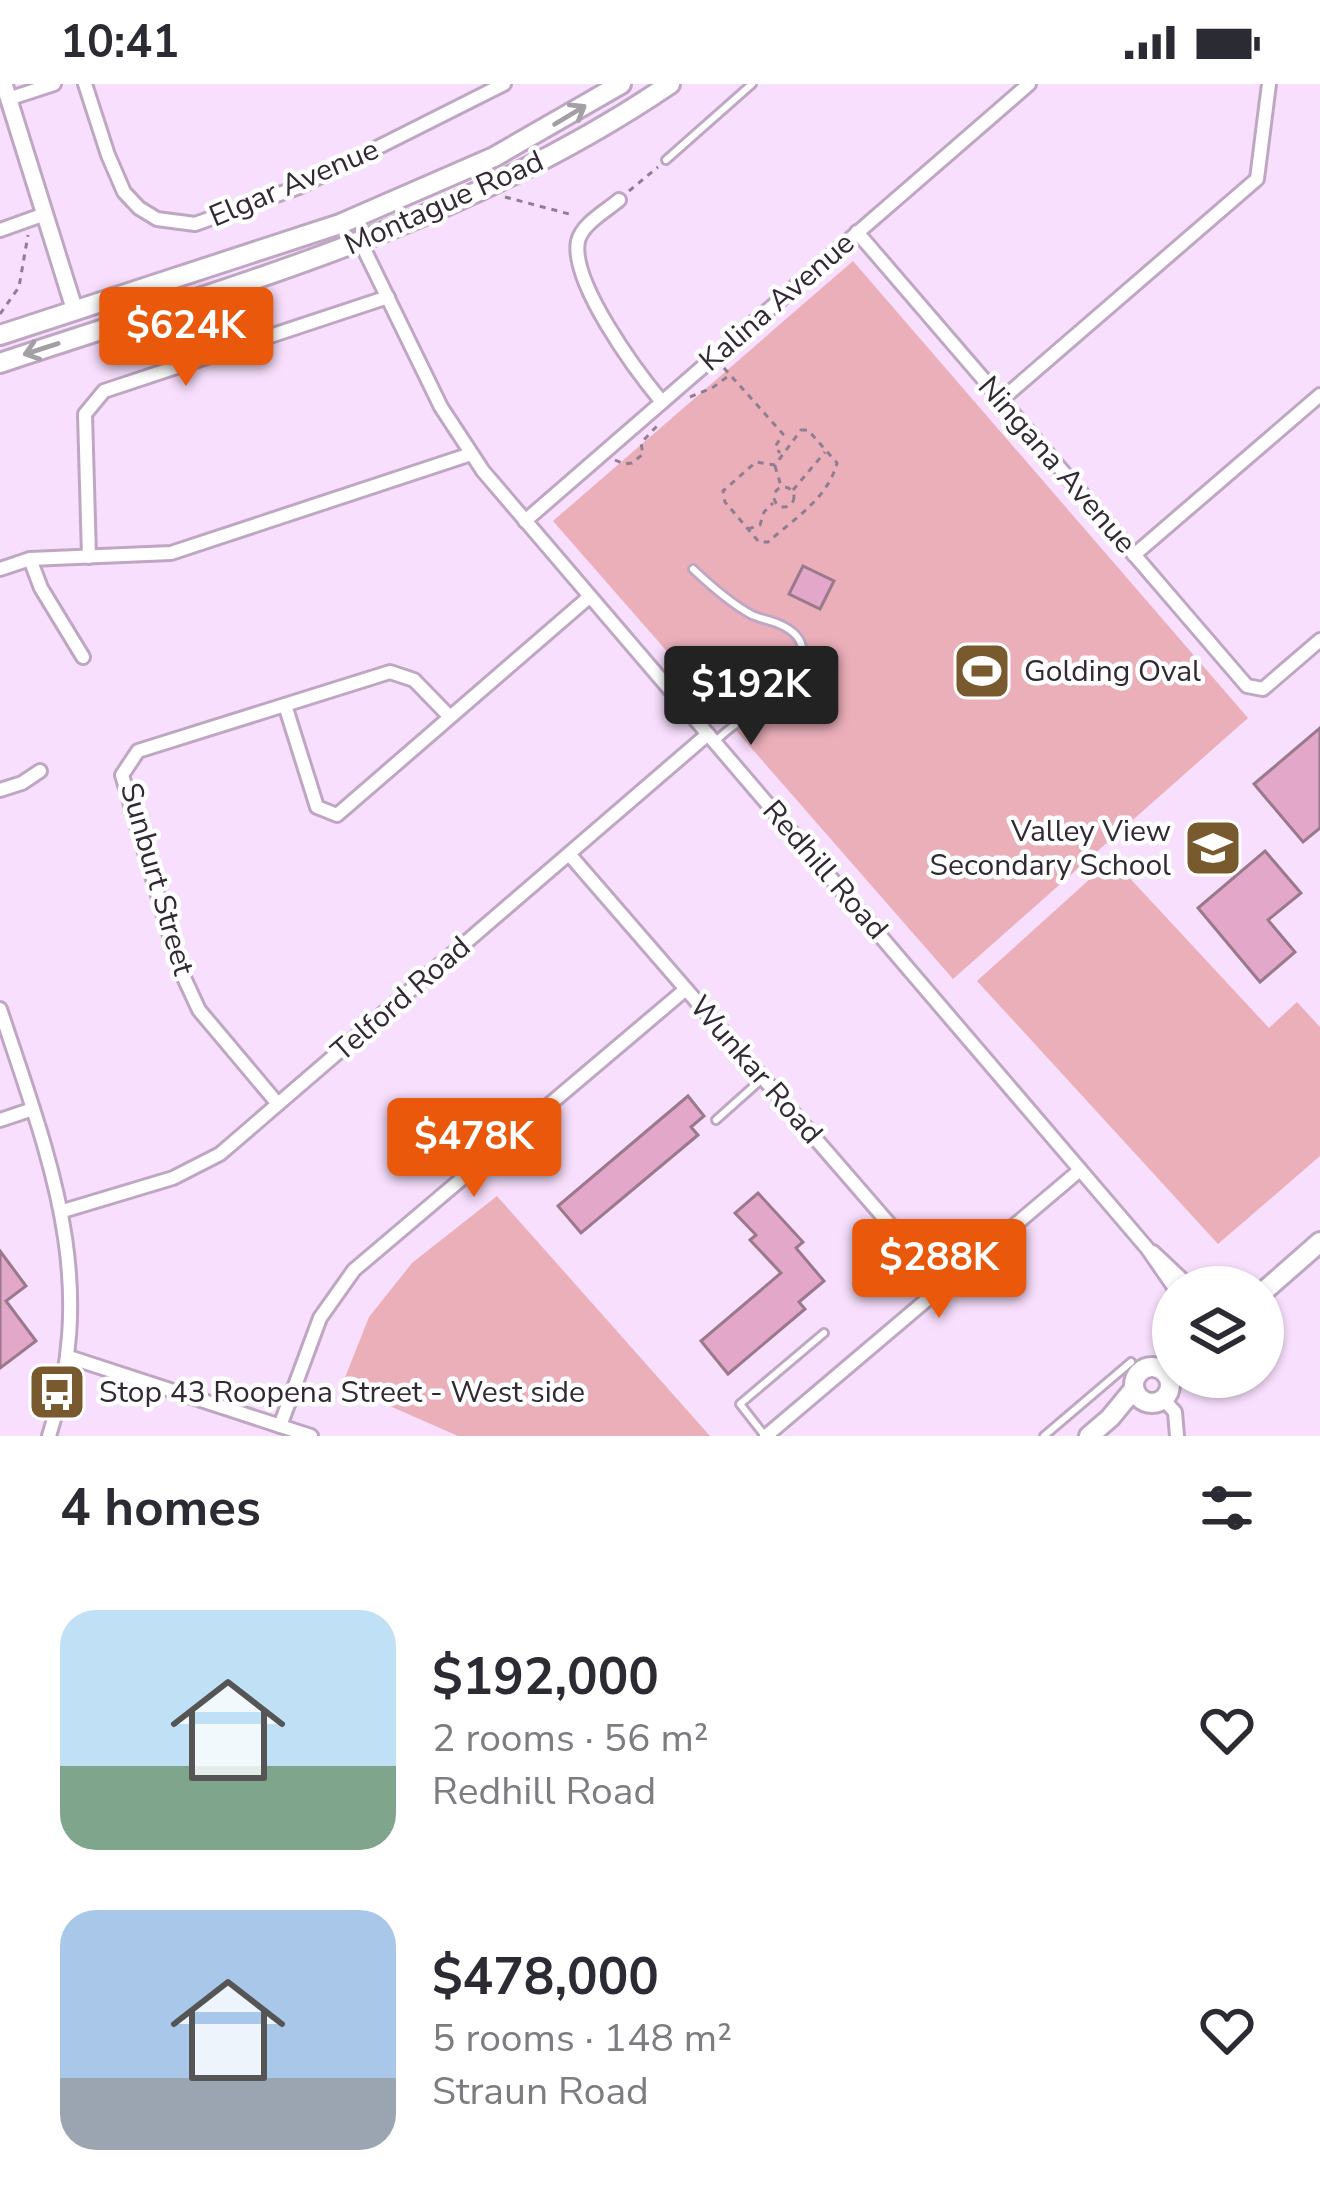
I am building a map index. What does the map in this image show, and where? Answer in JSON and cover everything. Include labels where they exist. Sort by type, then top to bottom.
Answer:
[{"type":"main road","name":"Montague Road","points":[[0,335],[351,220],[494,157],[621,84]]},
{"type":"main road","name":"Montague Road","points":[[0,363],[361,243],[484,191],[670,84]]},
{"type":"main road","points":[[351,220],[361,243]]},
{"type":"main road","points":[[76,310],[82,336]]},
{"type":"main road","points":[[1284,1274],[1320,1242]]},
{"type":"main road","points":[[1089,1436],[1152,1389]]},
{"type":"street","points":[[54,84],[6,92],[76,310]]},
{"type":"street","name":"Elgar Avenue","points":[[85,84],[124,192],[157,219],[195,224],[299,187],[504,84]]},
{"type":"street","name":"Kalina Avenue","points":[[525,521],[662,409],[1029,84]]},
{"type":"street","points":[[1001,400],[1257,179],[1269,84]]},
{"type":"street","points":[[619,200],[585,228],[578,240],[579,254],[594,299],[619,347],[662,409]]},
{"type":"street","points":[[0,230],[46,214]]},
{"type":"street","name":"Ningana Avenue","points":[[857,232],[1247,686],[1263,689],[1318,646]]},
{"type":"street","name":"Redhill Road","points":[[361,243],[441,407],[471,454],[588,598],[1167,1266]]},
{"type":"street","points":[[89,557],[85,414],[104,391],[388,297]]},
{"type":"street","points":[[1135,555],[1320,395]]},
{"type":"street","points":[[0,569],[30,559],[171,554],[471,454]]},
{"type":"street","points":[[30,559],[41,588],[83,657]]},
{"type":"street","points":[[285,705],[317,807],[337,815],[588,598]]},
{"type":"street","name":"Sunburt Street","points":[[278,1104],[199,1010],[180,969],[122,775],[138,751],[390,672],[414,680],[450,717]]},
{"type":"street","name":"Telford Road","points":[[64,1210],[173,1178],[220,1154],[711,738]]},
{"type":"street","points":[[0,790],[40,771]]},
{"type":"street","name":"Wunkar Road","points":[[569,854],[943,1286]]},
{"type":"street","points":[[280,1426],[320,1318],[354,1270],[686,989]]},
{"type":"street","points":[[0,1010],[64,1210],[72,1303],[69,1357],[49,1436]]},
{"type":"street","points":[[0,1120],[33,1109]]},
{"type":"street","points":[[766,1436],[1080,1170]]},
{"type":"street","name":"Redhill Road","points":[[1148,1248],[1160,1266]]},
{"type":"street","points":[[69,1357],[311,1436]]},
{"type":"street","points":[[1167,1398],[1177,1436]]},
{"type":"lane","points":[[666,160],[752,84]]},
{"type":"lane","points":[[693,569],[720,594],[782,625],[804,647],[805,656],[796,676],[774,698],[711,738]]},
{"type":"lane","points":[[716,1120],[763,1078]]},
{"type":"lane","points":[[766,1436],[740,1404],[824,1333]]},
{"type":"lane","points":[[1044,1436],[1131,1362]]},
{"type":"path","points":[[619,200],[666,160]]},
{"type":"path","points":[[502,196],[573,215]]},
{"type":"path","points":[[0,314],[19,287],[28,235]]},
{"type":"path","points":[[721,365],[783,434],[775,447],[780,453]]},
{"type":"path","points":[[685,398],[730,375]]},
{"type":"path","points":[[606,451],[624,464],[639,460],[641,442],[656,429],[662,409]]},
{"type":"path","points":[[801,430],[808,430],[837,463],[824,493],[768,542],[759,542],[725,502],[723,491],[756,462],[775,465],[801,430]]},
{"type":"path","points":[[792,491],[826,450]]},
{"type":"path","points":[[775,465],[781,488]]},
{"type":"path","points":[[748,529],[760,525],[775,492],[781,488],[792,491]]},
{"type":"path","points":[[774,501],[788,506],[794,498],[792,491]]},
{"type":"shaded area","points":[[853,261],[1248,718],[953,979],[553,521]]},
{"type":"shaded area","points":[[1112,859],[1269,1028],[1297,1002],[1320,1027],[1320,1156],[1218,1244],[977,981]]},
{"type":"shaded area","points":[[497,1196],[710,1436],[458,1436],[342,1385],[369,1317],[412,1263]]},
{"type":"building","points":[[803,566],[834,581],[820,609],[789,594]]},
{"type":"building","points":[[1320,728],[1320,828],[1303,842],[1254,784]]},
{"type":"building","points":[[1265,851],[1301,893],[1268,920],[1295,952],[1260,982],[1198,908]]},
{"type":"building","points":[[688,1096],[704,1116],[691,1127],[698,1135],[581,1233],[558,1206]]},
{"type":"building","points":[[758,1193],[803,1242],[796,1248],[824,1281],[799,1302],[805,1309],[728,1374],[701,1341],[781,1273],[750,1240],[756,1235],[735,1213]]},
{"type":"building","points":[[0,1251],[26,1286],[6,1301],[36,1341],[0,1368]]},
{"type":"place","name":"Golding Oval","points":[[982,671]]},
{"type":"place","name":"Valley View Secondary School","points":[[1213,848]]},
{"type":"place","name":"Stop 43 Roopena Street - West side","points":[[57,1392]]}]
